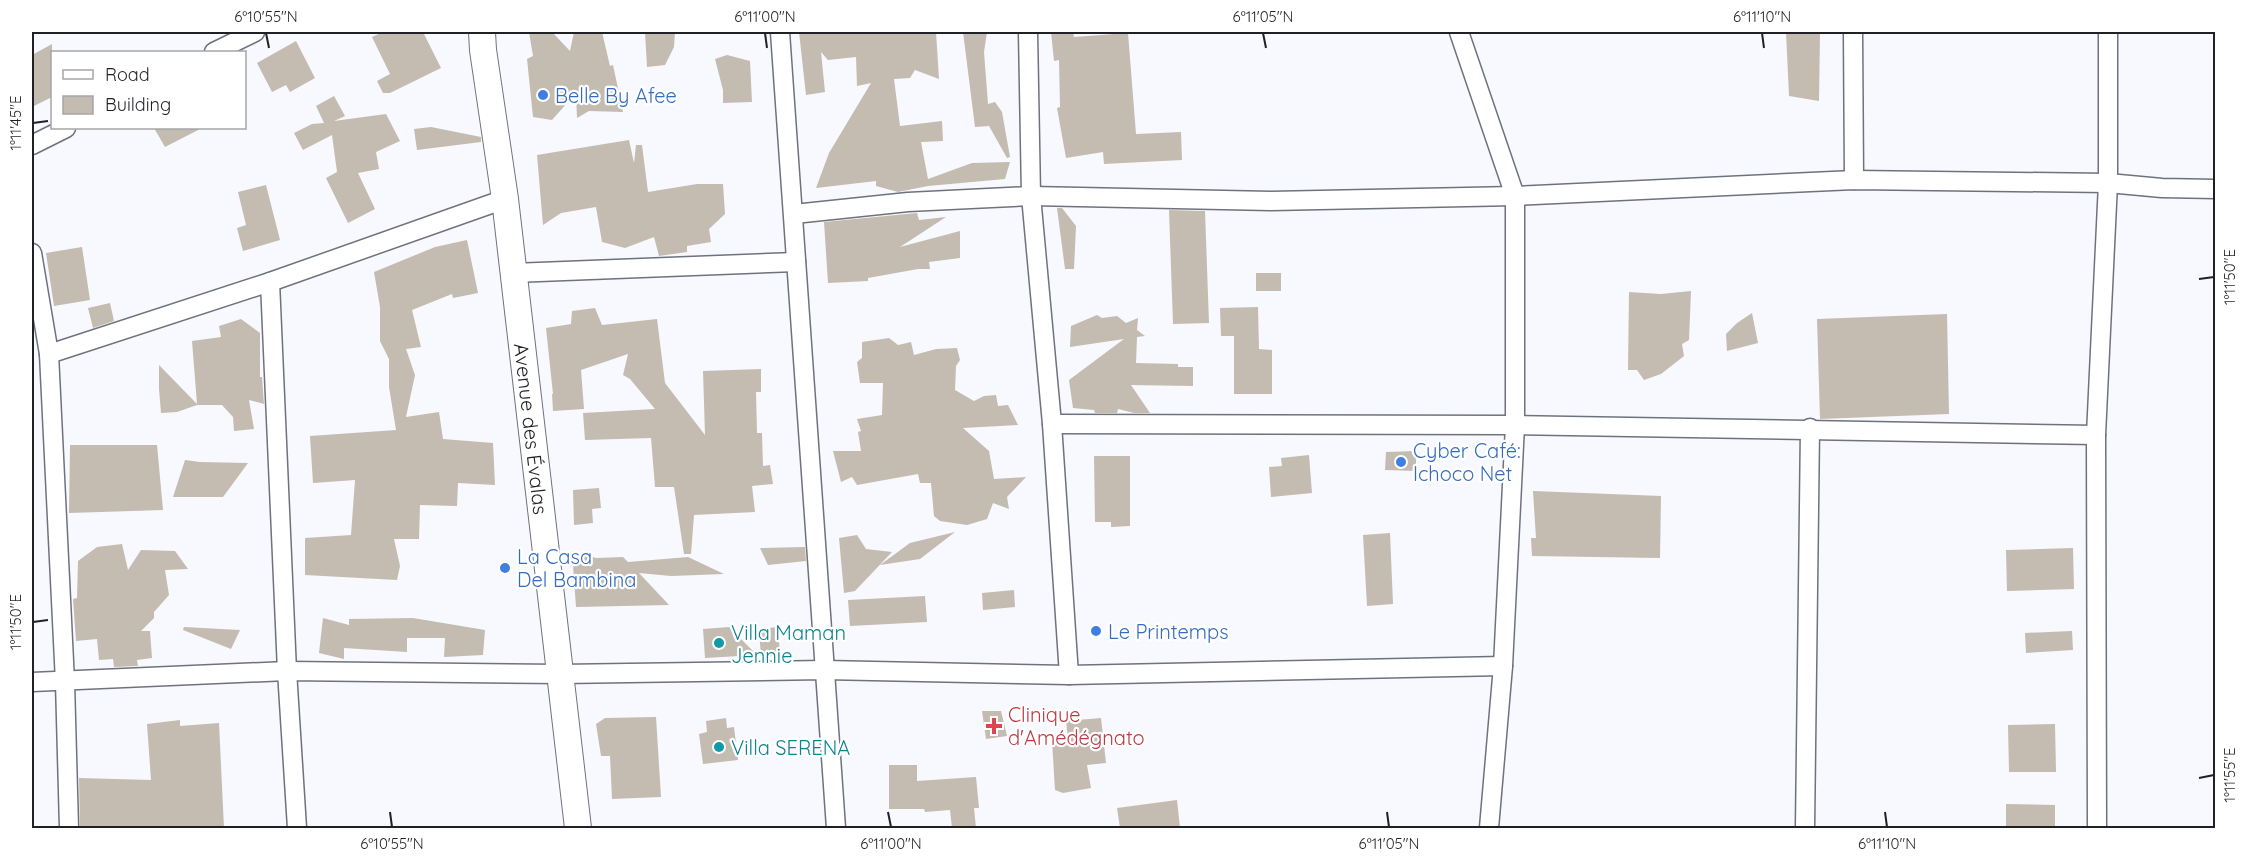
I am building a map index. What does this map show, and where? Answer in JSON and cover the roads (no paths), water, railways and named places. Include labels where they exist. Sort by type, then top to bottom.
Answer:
[{"type":"street","points":[[216,51],[255,32]]},
{"type":"street","name":"Avenue des Évalas","points":[[482,32],[505,199],[578,828]]},
{"type":"street","points":[[780,32],[836,828]]},
{"type":"street","points":[[1028,32],[1031,196],[1052,424],[1070,675]]},
{"type":"street","points":[[1459,32],[1515,196],[1515,425],[1503,666],[1489,828]]},
{"type":"street","points":[[1852,32],[1854,180]]},
{"type":"street","points":[[2097,828],[2096,435],[2108,183],[2108,32]]},
{"type":"street","points":[[32,145],[64,129]]},
{"type":"street","points":[[794,214],[908,202],[1031,196],[1271,201],[1515,196],[1854,180],[2108,183],[2162,188],[2216,189]]},
{"type":"street","points":[[49,354],[270,282],[505,199]]},
{"type":"street","points":[[32,253],[49,354],[65,682],[69,828]]},
{"type":"street","points":[[513,273],[796,261]]},
{"type":"street","points":[[270,282],[287,671],[297,828]]},
{"type":"street","points":[[1052,424],[1810,428],[2096,435]]},
{"type":"street","points":[[1805,828],[1810,428]]},
{"type":"street","points":[[32,682],[287,671],[561,674],[824,670],[1070,675],[1503,666]]},
{"type":"place","name":"Belle By Afee","points":[[543,95]]},
{"type":"place","name":"Cyber Café: Ichoco Net","points":[[1401,462]]},
{"type":"place","name":"La Casa Del Bambina","points":[[505,568]]},
{"type":"place","name":"Le Printemps","points":[[1096,631]]},
{"type":"place","name":"Villa Maman Jennie","points":[[719,643]]},
{"type":"place","name":"Clinique d'Amédégnato","points":[[994,726]]},
{"type":"place","name":"Villa SERENA","points":[[719,747]]}]
